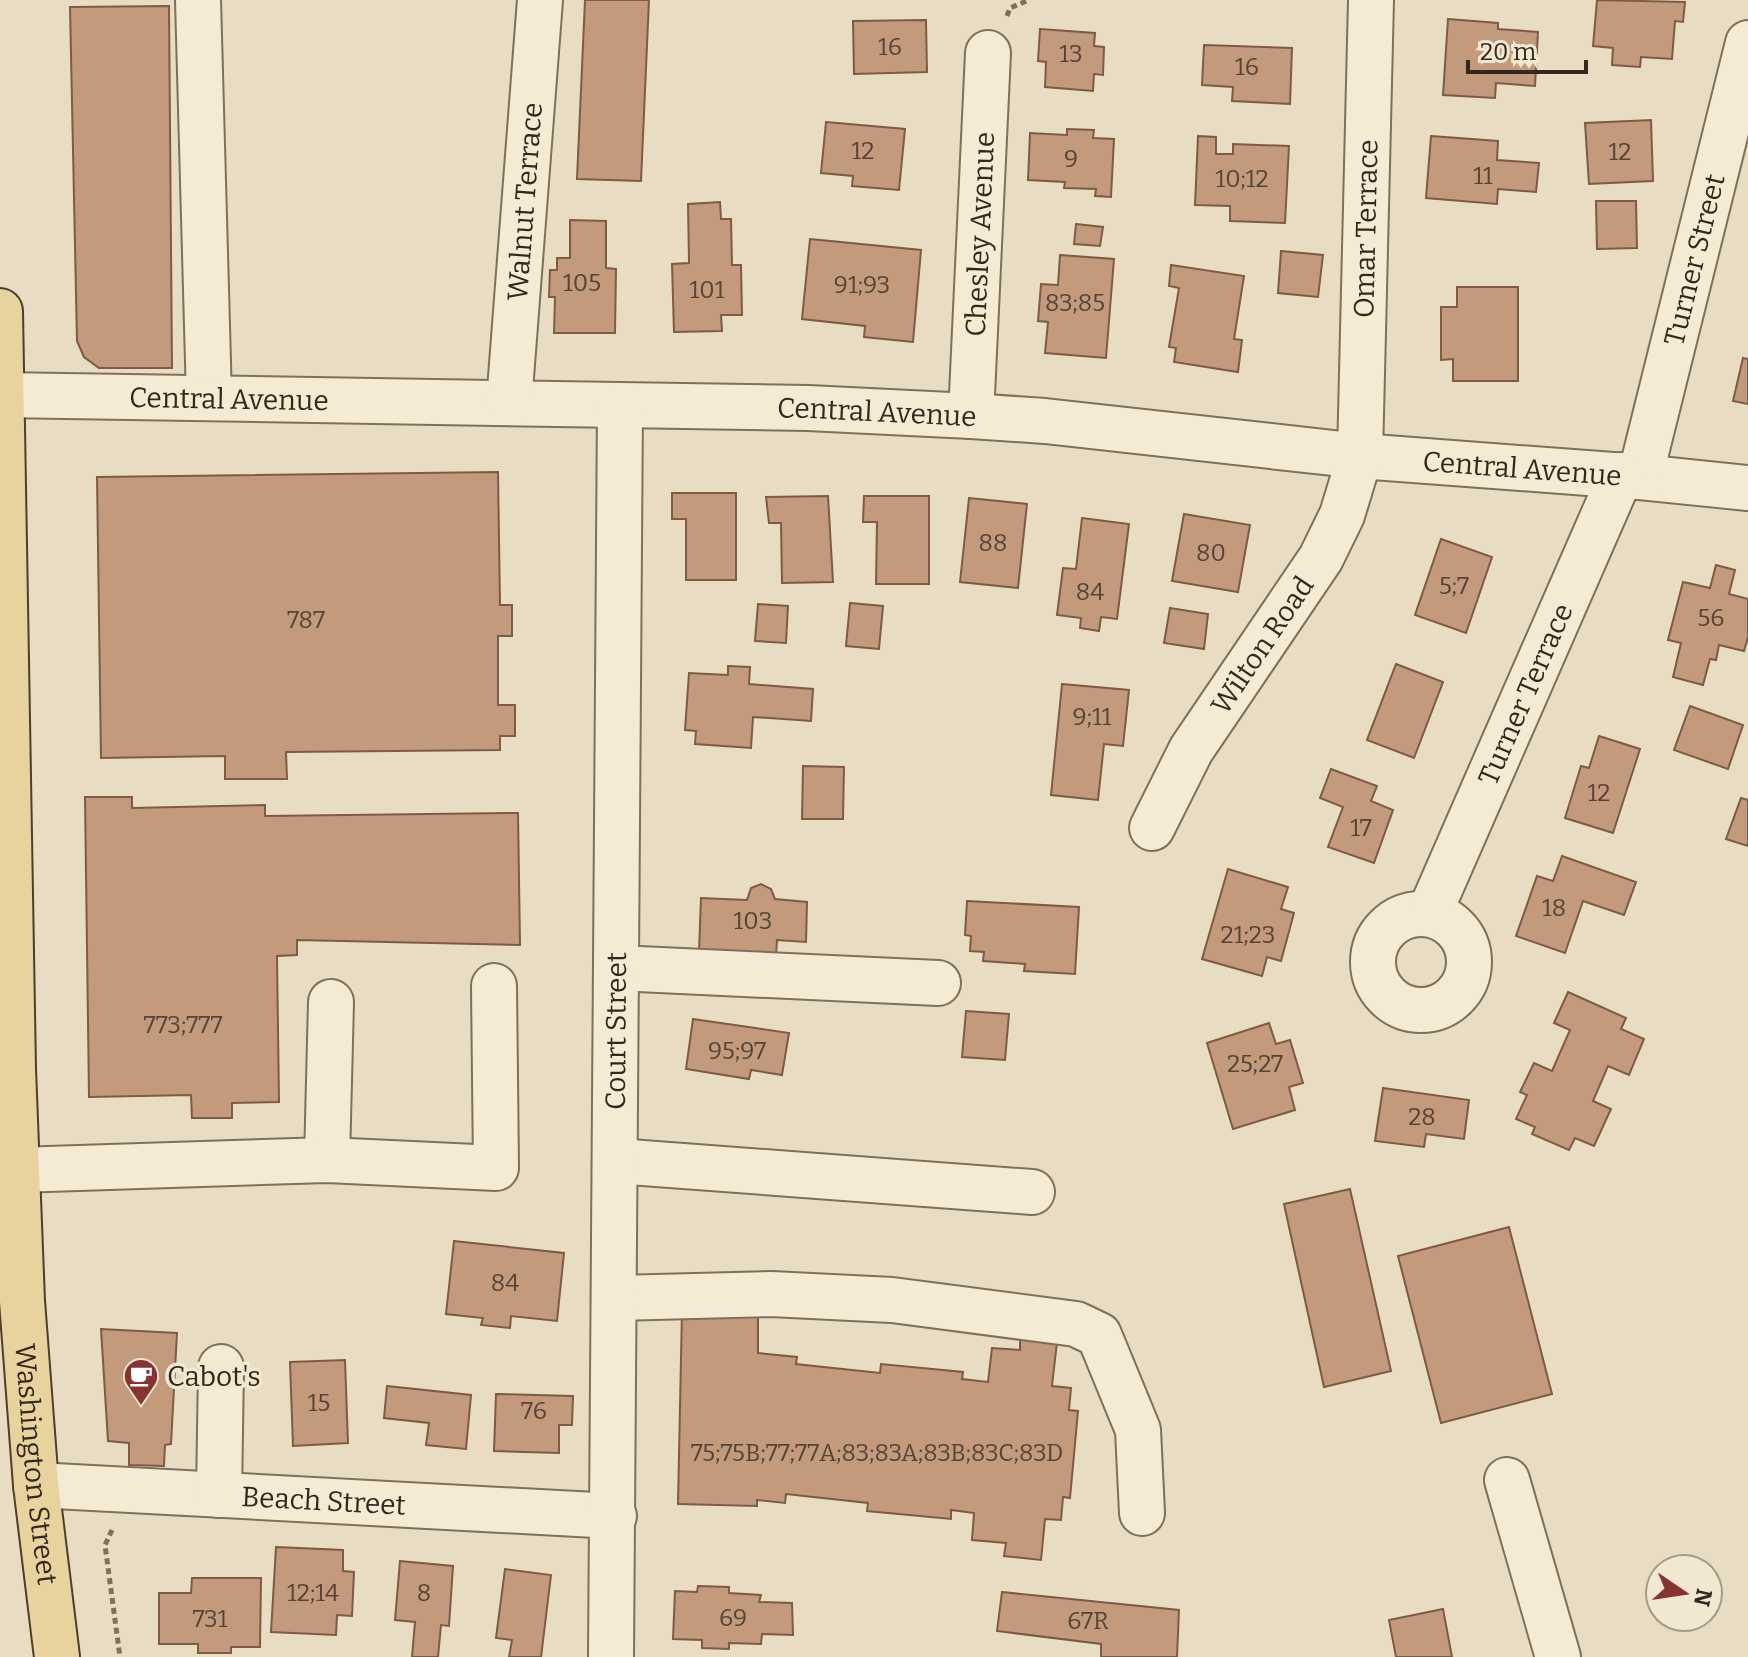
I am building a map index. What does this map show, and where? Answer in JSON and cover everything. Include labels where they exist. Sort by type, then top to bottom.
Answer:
[{"type":"main road","name":"Washington Street","points":[[0,311],[8,852],[22,1301],[36,1485],[57,1657]]},
{"type":"street","points":[[198,0],[209,398]]},
{"type":"street","name":"Walnut Terrace","points":[[509,403],[540,0]]},
{"type":"street","name":"Omar Terrace","points":[[1360,456],[1371,0]]},
{"type":"street","name":"Turner Street","points":[[1631,476],[1748,43]]},
{"type":"street","name":"Chesley Avenue","points":[[971,416],[988,53]]},
{"type":"street","name":"Central Avenue","points":[[1,395],[808,408],[971,416],[1045,421],[1360,456],[1748,488]]},
{"type":"street","name":"Court Street","points":[[611,1657],[620,406]]},
{"type":"street","name":"Wilton Road","points":[[1152,828],[1191,750],[1321,558],[1342,515],[1360,456]]},
{"type":"street","name":"Turner Terrace","points":[[1429,914],[1631,476]]},
{"type":"street","points":[[617,968],[938,983]]},
{"type":"street","points":[[17,1170],[327,1160],[496,1168],[494,986]]},
{"type":"street","points":[[327,1160],[331,1002]]},
{"type":"street","points":[[616,1161],[1032,1192]]},
{"type":"street","points":[[615,1298],[771,1294],[892,1300],[1076,1324],[1099,1335],[1138,1430],[1142,1513]]},
{"type":"street","points":[[219,1495],[221,1367]]},
{"type":"street","points":[[1507,1480],[1558,1657]]},
{"type":"street","name":"Beach Street","points":[[36,1485],[614,1516]]},
{"type":"path","points":[[115,1524],[105,1545],[120,1657]]},
{"type":"building","points":[[585,0],[649,0],[641,181],[577,179]]},
{"type":"building","points":[[1597,0],[1685,2],[1683,22],[1675,21],[1672,59],[1641,57],[1640,67],[1612,65],[1613,48],[1593,46]]},
{"type":"building","points":[[169,6],[172,368],[99,368],[84,357],[77,341],[70,7]]},
{"type":"building","points":[[1448,19],[1498,23],[1498,29],[1538,32],[1535,86],[1496,83],[1495,98],[1443,95]]},
{"type":"building","points":[[926,20],[927,72],[854,74],[853,21]]},
{"type":"building","points":[[1040,29],[1095,33],[1094,46],[1104,47],[1103,75],[1094,74],[1093,91],[1045,87],[1046,62],[1038,61]]},
{"type":"building","points":[[1204,45],[1292,48],[1290,104],[1232,101],[1233,87],[1202,85]]},
{"type":"building","points":[[1651,120],[1653,181],[1589,184],[1585,123]]},
{"type":"building","points":[[826,122],[905,129],[899,190],[852,186],[853,176],[821,173]]},
{"type":"building","points":[[1067,129],[1094,130],[1093,138],[1114,139],[1111,197],[1095,196],[1096,189],[1064,188],[1065,182],[1028,180],[1030,133],[1067,135]]},
{"type":"building","points":[[1198,136],[1216,137],[1216,154],[1233,154],[1233,144],[1289,146],[1285,223],[1230,221],[1230,206],[1195,205]]},
{"type":"building","points":[[1431,136],[1498,141],[1497,160],[1539,163],[1536,192],[1498,189],[1497,204],[1426,198]]},
{"type":"building","points":[[1596,201],[1636,201],[1637,248],[1597,249]]},
{"type":"building","points":[[720,202],[721,219],[731,219],[732,265],[741,265],[742,315],[721,315],[722,331],[674,332],[672,264],[689,263],[688,204]]},
{"type":"building","points":[[570,220],[606,221],[606,268],[616,269],[615,333],[554,333],[555,297],[549,297],[550,270],[557,270],[557,258],[570,258]]},
{"type":"building","points":[[1076,224],[1103,227],[1100,246],[1074,244]]},
{"type":"building","points":[[810,239],[921,250],[913,342],[864,337],[865,326],[802,319]]},
{"type":"building","points":[[1281,251],[1323,255],[1318,297],[1278,293]]},
{"type":"building","points":[[1060,255],[1114,259],[1106,358],[1045,353],[1048,322],[1038,321],[1041,284],[1058,285]]},
{"type":"building","points":[[1171,265],[1244,276],[1234,339],[1242,340],[1238,372],[1174,362],[1176,348],[1169,347],[1179,288],[1169,286]]},
{"type":"building","points":[[1457,287],[1518,287],[1518,381],[1453,381],[1453,359],[1441,360],[1441,307],[1457,307]]},
{"type":"building","points":[[1743,358],[1748,359],[1748,404],[1733,401]]},
{"type":"building","points":[[498,472],[500,605],[512,605],[512,636],[498,636],[498,705],[515,705],[515,736],[500,736],[500,750],[286,752],[287,779],[225,779],[225,756],[101,758],[97,477]]},
{"type":"building","points":[[672,493],[736,493],[736,580],[686,580],[686,519],[672,519]]},
{"type":"building","points":[[828,496],[833,582],[782,583],[781,523],[769,523],[766,497]]},
{"type":"building","points":[[864,496],[929,496],[929,584],[876,584],[877,522],[863,522]]},
{"type":"building","points":[[969,498],[1027,504],[1018,588],[960,582]]},
{"type":"building","points":[[1184,514],[1250,525],[1238,592],[1172,581]]},
{"type":"building","points":[[1082,518],[1129,524],[1117,619],[1101,617],[1099,631],[1080,628],[1081,618],[1057,615],[1063,568],[1076,569]]},
{"type":"building","points":[[1441,539],[1492,557],[1466,633],[1415,615]]},
{"type":"building","points":[[1716,565],[1735,570],[1729,594],[1748,599],[1748,637],[1744,651],[1719,645],[1716,660],[1710,659],[1703,685],[1673,677],[1681,643],[1668,640],[1683,582],[1710,588]]},
{"type":"building","points":[[850,603],[883,606],[879,649],[846,646]]},
{"type":"building","points":[[758,604],[788,606],[786,643],[755,641]]},
{"type":"building","points":[[1170,608],[1208,614],[1204,649],[1164,643]]},
{"type":"building","points":[[1396,664],[1443,682],[1414,758],[1367,740]]},
{"type":"building","points":[[728,666],[750,667],[749,684],[813,689],[811,721],[753,717],[751,748],[695,744],[696,731],[685,730],[689,673],[728,675]]},
{"type":"building","points":[[1062,684],[1129,690],[1123,746],[1104,744],[1098,800],[1051,795]]},
{"type":"building","points":[[1690,706],[1743,725],[1728,769],[1674,750]]},
{"type":"building","points":[[1599,736],[1640,749],[1613,833],[1565,818],[1581,766],[1589,768]]},
{"type":"building","points":[[803,766],[844,767],[843,819],[802,819]]},
{"type":"building","points":[[1331,769],[1377,786],[1371,801],[1393,810],[1374,863],[1328,847],[1343,807],[1320,798]]},
{"type":"building","points":[[85,797],[132,797],[132,808],[265,805],[265,816],[518,813],[520,945],[297,940],[297,955],[277,956],[279,1102],[232,1103],[232,1118],[192,1118],[191,1095],[89,1097]]},
{"type":"building","points":[[1741,798],[1748,800],[1748,846],[1726,839]]},
{"type":"building","points":[[1562,856],[1636,882],[1624,915],[1583,901],[1565,953],[1516,936],[1537,876],[1553,881]]},
{"type":"building","points":[[1228,869],[1288,887],[1281,909],[1294,913],[1281,961],[1267,957],[1262,976],[1202,959]]},
{"type":"building","points":[[761,884],[771,889],[775,899],[807,902],[806,942],[777,940],[776,955],[699,951],[701,898],[747,900],[751,888]]},
{"type":"building","points":[[967,901],[1079,907],[1075,974],[1024,971],[1025,964],[983,961],[984,952],[970,951],[971,936],[965,935]]},
{"type":"building","points":[[1568,992],[1626,1018],[1621,1029],[1644,1039],[1629,1075],[1608,1066],[1593,1101],[1611,1109],[1594,1146],[1575,1138],[1569,1150],[1532,1134],[1535,1127],[1516,1119],[1527,1095],[1520,1092],[1534,1063],[1552,1071],[1570,1030],[1554,1023]]},
{"type":"building","points":[[966,1011],[1009,1014],[1005,1060],[962,1057]]},
{"type":"building","points":[[693,1019],[789,1033],[782,1075],[751,1070],[749,1079],[686,1069]]},
{"type":"building","points":[[1269,1023],[1276,1044],[1290,1040],[1303,1083],[1289,1087],[1295,1110],[1233,1129],[1207,1043]]},
{"type":"building","points":[[1383,1088],[1469,1100],[1464,1139],[1426,1134],[1424,1147],[1375,1141]]},
{"type":"building","points":[[1350,1189],[1391,1371],[1324,1387],[1284,1204]]},
{"type":"building","points":[[1509,1227],[1552,1394],[1441,1423],[1398,1256]]},
{"type":"building","points":[[454,1241],[564,1253],[557,1321],[511,1316],[510,1328],[481,1325],[483,1318],[446,1314]]},
{"type":"building","points":[[682,1310],[758,1311],[758,1353],[797,1357],[796,1364],[880,1373],[881,1364],[963,1372],[962,1379],[988,1382],[992,1348],[1020,1350],[1020,1338],[1057,1342],[1052,1386],[1071,1388],[1069,1410],[1078,1411],[1070,1498],[1063,1497],[1061,1520],[1045,1519],[1041,1560],[1004,1556],[1006,1543],[972,1540],[974,1513],[951,1510],[951,1519],[867,1511],[868,1503],[786,1494],[785,1503],[757,1500],[757,1506],[678,1504]]},
{"type":"building","points":[[101,1329],[177,1333],[171,1444],[165,1445],[164,1466],[129,1465],[129,1443],[108,1441]]},
{"type":"building","points":[[345,1360],[348,1443],[293,1446],[290,1362]]},
{"type":"building","points":[[387,1386],[471,1395],[466,1449],[426,1445],[429,1423],[384,1418]]},
{"type":"building","points":[[496,1394],[573,1396],[572,1425],[559,1425],[559,1453],[494,1451]]},
{"type":"building","points":[[276,1547],[343,1550],[343,1571],[354,1572],[352,1616],[337,1615],[336,1635],[271,1632]]},
{"type":"building","points":[[400,1561],[453,1566],[449,1626],[441,1625],[438,1657],[412,1657],[415,1622],[395,1620]]},
{"type":"building","points":[[505,1569],[551,1575],[541,1657],[509,1657],[512,1640],[496,1638]]},
{"type":"building","points":[[192,1578],[261,1578],[260,1647],[231,1647],[231,1653],[198,1653],[198,1644],[159,1644],[159,1593],[191,1593]]},
{"type":"building","points":[[698,1586],[729,1587],[729,1593],[761,1595],[759,1602],[792,1603],[793,1635],[762,1634],[761,1644],[729,1643],[729,1649],[702,1648],[702,1640],[673,1639],[675,1591],[697,1592]]},
{"type":"building","points":[[1002,1592],[1179,1610],[1177,1657],[1101,1657],[1101,1644],[997,1631]]},
{"type":"building","points":[[1443,1609],[1452,1657],[1396,1657],[1389,1620]]},
{"type":"place","name":"Cabot's","points":[[141,1407]]}]
